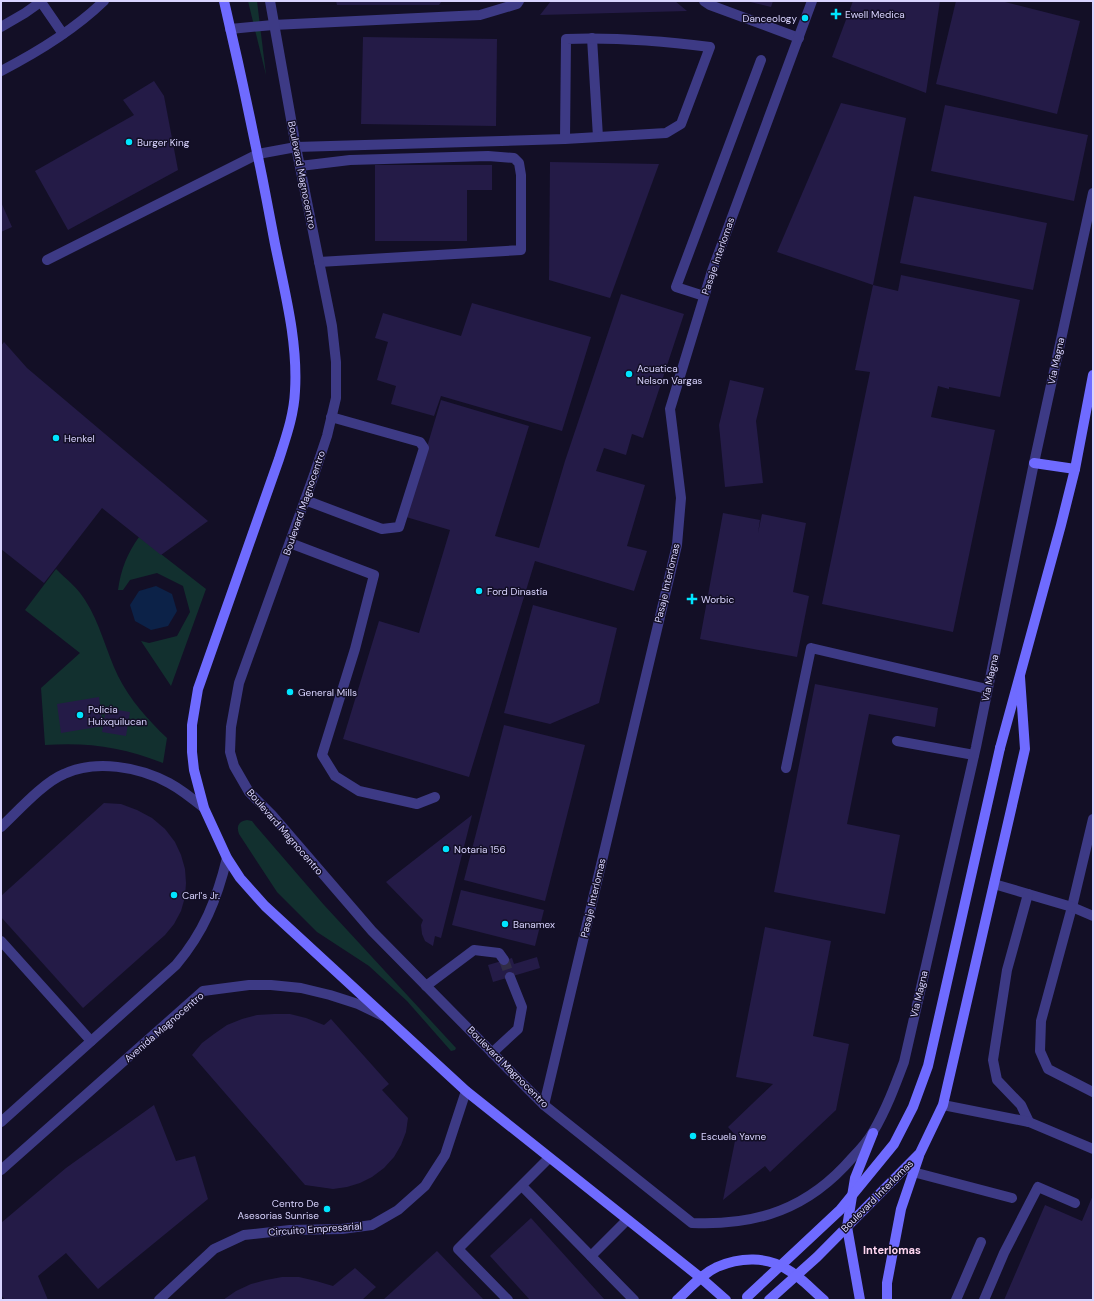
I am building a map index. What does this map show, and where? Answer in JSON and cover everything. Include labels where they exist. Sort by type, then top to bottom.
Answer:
[{"type":"main road","points":[[224,1],[258,154],[296,360],[295,393],[290,426],[198,689],[192,725],[192,752],[194,770],[204,808],[227,858],[240,878],[265,906],[466,1091],[701,1278],[726,1300]]},
{"type":"main road","points":[[746,1298],[840,1210],[894,1144],[913,1107],[928,1066],[1000,748],[1061,526],[1075,469],[1093,375]]},
{"type":"main road","points":[[1034,463],[1075,469]]},
{"type":"main road","points":[[943,1105],[1025,749],[1020,677]]},
{"type":"main road","name":"Boulevard Interlomas","points":[[769,1300],[847,1227],[920,1153],[943,1105]]},
{"type":"main road","points":[[860,1300],[847,1227],[855,1178],[873,1133]]},
{"type":"main road","points":[[887,1300],[887,1283],[901,1209],[920,1153]]},
{"type":"main road","points":[[677,1300],[701,1278],[717,1267],[744,1259],[769,1261],[789,1270],[824,1300]]},
{"type":"street","points":[[1,27],[25,13],[41,1],[63,34]]},
{"type":"street","points":[[1,71],[34,53],[63,34],[92,13],[104,1]]},
{"type":"street","name":"Boulevard Magnocentro","points":[[270,1],[273,25],[296,147],[332,326],[336,362],[336,398],[327,436],[240,683],[231,727],[230,752],[234,766],[249,792],[272,815],[372,931],[544,1105],[692,1223],[714,1224],[736,1222],[778,1212],[801,1201],[822,1188],[841,1172],[857,1153]]},
{"type":"street","points":[[230,29],[273,25],[480,15],[517,4],[519,1]]},
{"type":"street","points":[[704,1],[710,5],[799,38]]},
{"type":"street","name":"Pasaje Interlomas","points":[[544,1105],[677,545],[681,498],[670,409],[712,271],[812,1]]},
{"type":"street","points":[[47,260],[258,154],[296,147],[565,139],[666,133],[681,124],[710,47],[664,41],[592,38],[566,39],[565,139]]},
{"type":"street","points":[[592,38],[598,137]]},
{"type":"street","points":[[704,296],[676,287],[761,60]]},
{"type":"street","points":[[300,166],[350,160],[488,156],[514,158],[519,163],[521,175],[521,250],[319,262]]},
{"type":"street","name":"Vía Magna","points":[[857,1153],[873,1133],[904,1062],[974,755],[1034,463],[1093,192]]},
{"type":"street","points":[[305,500],[382,529],[399,527],[424,448],[420,442],[331,417]]},
{"type":"street","points":[[290,544],[374,575],[356,649],[322,755],[335,776],[359,791],[416,804],[435,797]]},
{"type":"street","points":[[786,768],[812,648],[987,689]]},
{"type":"street","points":[[897,741],[974,755]]},
{"type":"street","points":[[1,827],[47,784],[63,774],[85,767],[106,766],[148,774],[169,783],[189,795],[204,808]]},
{"type":"street","points":[[1093,819],[1072,908],[1041,1020],[1040,1051],[1048,1069],[1093,1092]]},
{"type":"street","points":[[1,1122],[176,965],[200,932],[212,907],[220,886],[227,858]]},
{"type":"street","points":[[994,884],[1093,916]]},
{"type":"street","points":[[1028,894],[1007,970],[994,1060],[997,1080],[1021,1105],[1029,1122]]},
{"type":"street","points":[[1,941],[91,1041]]},
{"type":"street","points":[[426,986],[474,950],[499,953],[504,960]]},
{"type":"street","points":[[492,1053],[518,1029],[522,1007],[510,977]]},
{"type":"street","name":"Avenida Magnocentro","points":[[1,1170],[203,991],[249,985],[271,985],[301,988],[358,1004],[385,1017]]},
{"type":"street","name":"Circuito Empresarial","points":[[159,1300],[214,1249],[244,1235],[290,1230],[372,1225],[398,1210],[425,1186],[445,1155],[466,1091]]},
{"type":"street","points":[[943,1105],[1029,1122],[1093,1149]]},
{"type":"street","points":[[508,1300],[458,1249],[549,1158]]},
{"type":"street","points":[[913,1172],[1012,1198]]},
{"type":"street","points":[[522,1186],[631,1299]]},
{"type":"street","points":[[984,1300],[1004,1253],[1038,1187],[1075,1203]]},
{"type":"street","points":[[591,1256],[628,1220]]},
{"type":"street","points":[[956,1300],[981,1242]]},
{"type":"green space","points":[[248,1],[257,1],[266,75]]},
{"type":"green space","points":[[139,537],[206,589],[171,686],[141,641],[149,643],[177,636],[190,612],[183,586],[157,573],[130,580],[123,590],[118,590],[125,562]]},
{"type":"green space","points":[[56,569],[79,592],[90,609],[118,676],[128,693],[146,717],[167,738],[163,763],[119,749],[76,744],[45,745],[41,688],[80,653],[25,610]]},
{"type":"green space","points":[[242,821],[252,821],[324,905],[456,1048],[455,1050],[451,1051],[407,1001],[369,966],[317,932],[277,892],[239,834],[239,824]]},
{"type":"water","points":[[156,586],[172,594],[177,611],[168,626],[151,630],[135,621],[130,605],[139,591]]},
{"type":"building","points":[[336,1],[442,1],[439,5],[337,5]]},
{"type":"building","points":[[551,1],[675,1],[687,11],[540,15]]},
{"type":"building","points":[[746,1],[773,1],[771,7]]},
{"type":"building","points":[[853,1],[940,1],[926,93],[832,57]]},
{"type":"building","points":[[956,1],[1001,1],[1080,21],[1057,114],[936,84]]},
{"type":"building","points":[[363,37],[497,39],[496,126],[361,124]]},
{"type":"building","name":"Burger King","points":[[154,81],[164,96],[178,170],[68,230],[35,171],[134,115],[123,100]]},
{"type":"building","points":[[841,103],[906,118],[873,285],[777,252]]},
{"type":"building","points":[[945,105],[1088,135],[1074,201],[931,171]]},
{"type":"building","points":[[550,162],[659,164],[610,298],[549,280]]},
{"type":"building","points":[[375,165],[492,165],[492,190],[467,190],[467,241],[375,241]]},
{"type":"building","points":[[914,196],[1047,223],[1033,290],[900,263]]},
{"type":"building","points":[[1,202],[12,227],[1,232]]},
{"type":"building","points":[[901,275],[1020,300],[1000,397],[938,386],[931,417],[995,430],[953,632],[822,604],[870,372],[855,370],[873,285],[898,291]]},
{"type":"building","name":"Ford Dinastía","points":[[621,294],[684,314],[643,438],[632,434],[626,455],[604,448],[596,471],[645,485],[627,546],[647,551],[634,591],[535,561],[469,777],[343,739],[379,621],[419,633],[450,530],[406,517],[441,400],[529,426],[495,536],[539,548],[565,461]]},
{"type":"building","points":[[472,303],[591,337],[562,431],[441,396],[434,416],[391,404],[396,386],[377,380],[388,342],[375,338],[383,313],[461,336]]},
{"type":"building","name":"Henkel","points":[[4,342],[27,368],[208,521],[161,555],[102,508],[44,583],[1,549],[1,346]]},
{"type":"building","points":[[730,380],[764,388],[756,421],[763,483],[725,487],[719,425]]},
{"type":"building","points":[[723,513],[760,520],[758,533],[762,514],[806,523],[793,592],[809,596],[797,657],[700,639]]},
{"type":"building","points":[[533,605],[617,628],[599,703],[550,724],[504,713]]},
{"type":"building","points":[[815,684],[938,708],[935,727],[869,714],[847,824],[900,835],[885,914],[774,892]]},
{"type":"building","name":"Policia Huixquilucan","points":[[99,697],[103,726],[61,733],[57,704]]},
{"type":"building","points":[[106,708],[130,712],[126,736],[102,732]]},
{"type":"building","points":[[504,725],[585,745],[545,901],[464,880]]},
{"type":"building","points":[[104,803],[121,804],[137,810],[152,818],[165,829],[175,842],[181,855],[185,869],[185,897],[181,911],[174,924],[165,935],[83,1008],[1,917],[1,896]]},
{"type":"building","name":"Notaria 156","points":[[472,815],[441,938],[435,936],[433,946],[425,941],[422,934],[421,925],[423,920],[386,882]]},
{"type":"building","points":[[461,890],[544,910],[535,946],[452,925]]},
{"type":"building","points":[[765,927],[831,941],[813,1036],[849,1044],[836,1110],[770,1172],[765,1166],[723,1200],[736,1136],[728,1127],[773,1084],[736,1077]]},
{"type":"building","points":[[537,957],[540,968],[493,982],[488,965],[512,958],[514,964]]},
{"type":"building","points":[[290,1014],[324,1025],[331,1019],[389,1084],[382,1090],[408,1118],[406,1132],[394,1157],[384,1168],[372,1177],[347,1187],[333,1189],[305,1185],[192,1055],[202,1043],[227,1025],[257,1015]]},
{"type":"building","points":[[154,1105],[176,1161],[195,1156],[208,1199],[98,1289],[66,1253],[38,1276],[48,1300],[5,1300],[1,1295],[1,1223],[66,1168]]},
{"type":"building","points":[[1093,1195],[1093,1300],[1004,1300],[1045,1205],[1082,1221]]},
{"type":"building","points":[[531,1218],[605,1300],[530,1300],[490,1256]]},
{"type":"building","points":[[437,1251],[484,1300],[383,1300]]},
{"type":"building","points":[[355,1268],[376,1287],[362,1300],[223,1300],[236,1291],[251,1284],[282,1277],[299,1277],[333,1286]]},
{"type":"tunnel","points":[[504,960],[510,977]]},
{"type":"place","name":"Ewell Medica","points":[[836,14]]},
{"type":"place","name":"Danceology","points":[[805,18]]},
{"type":"place","name":"Burger King","points":[[129,142]]},
{"type":"place","name":"Acuatica Nelson Vargas","points":[[629,374]]},
{"type":"place","name":"Henkel","points":[[56,438]]},
{"type":"place","name":"Ford Dinastía","points":[[479,591]]},
{"type":"place","name":"Worbic","points":[[692,599]]},
{"type":"place","name":"General Mills","points":[[290,692]]},
{"type":"place","name":"Policia Huixquilucan","points":[[80,715]]},
{"type":"place","name":"Notaria 156","points":[[446,849]]},
{"type":"place","name":"Carl's Jr.","points":[[174,895]]},
{"type":"place","name":"Banamex","points":[[505,924]]},
{"type":"place","name":"Escuela Yavne","points":[[693,1136]]},
{"type":"place","name":"Centro De Asesorias Sunrise","points":[[327,1209]]},
{"type":"district","name":"Interlomas","points":[[892,1250]]}]
